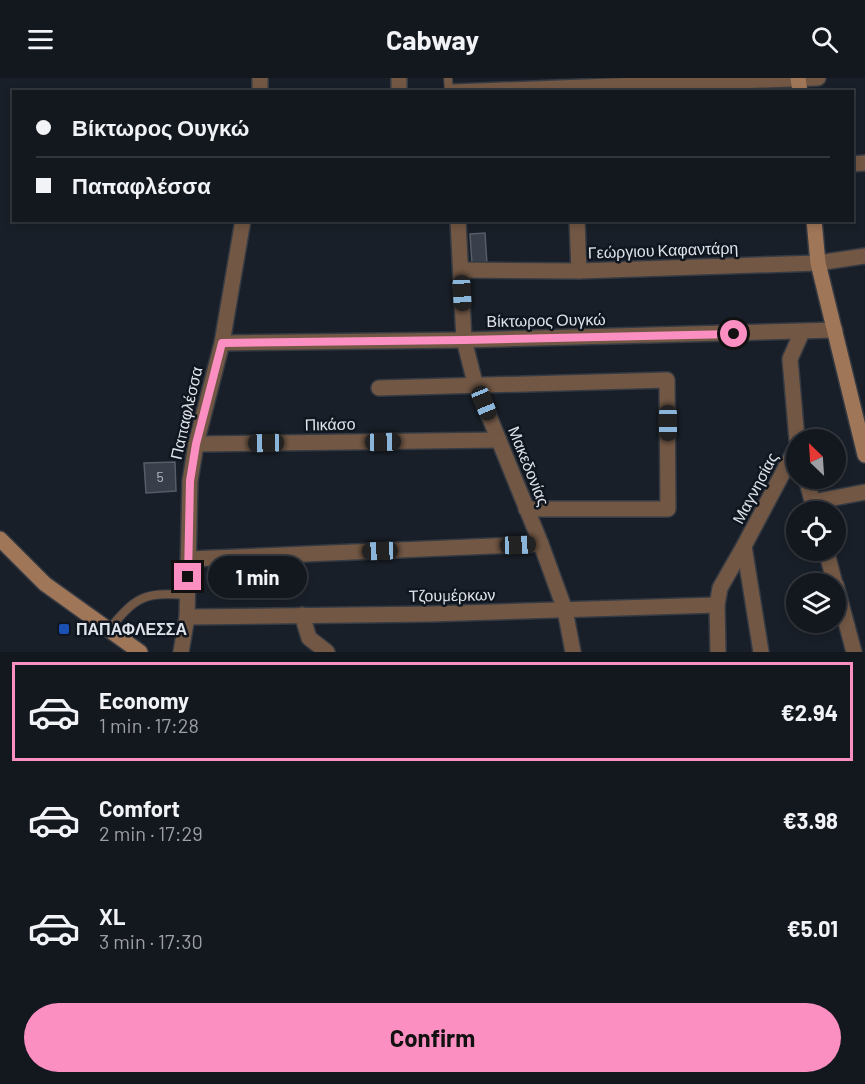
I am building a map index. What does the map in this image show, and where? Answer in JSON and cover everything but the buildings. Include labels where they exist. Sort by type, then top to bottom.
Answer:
[{"type":"street","points":[[519,90],[799,83],[818,78]]},
{"type":"street","name":"Παπαφλέσσα","points":[[181,652],[187,617],[190,481],[196,444],[222,343],[243,222]]},
{"type":"street","name":"Μακεδονίας","points":[[458,222],[464,340],[477,385],[565,610],[573,652]]},
{"type":"street","points":[[577,222],[579,271]]},
{"type":"street","points":[[814,222],[818,263],[865,455]]},
{"type":"street","name":"Γεώργιου Καφαντάρη","points":[[461,270],[579,271],[818,263],[865,256]]},
{"type":"street","name":"Βίκτωρος Ουγκώ","points":[[222,343],[464,340],[835,330]]},
{"type":"street","points":[[796,429],[789,359],[802,332]]},
{"type":"street","points":[[380,388],[667,380],[668,509],[526,509]]},
{"type":"street","name":"Πικάσο","points":[[196,444],[499,440]]},
{"type":"street","name":"Μαγνησίας","points":[[761,652],[744,546],[786,467]]},
{"type":"street","points":[[834,501],[865,492]]},
{"type":"street","points":[[0,539],[45,584],[140,652]]},
{"type":"street","points":[[189,559],[541,544]]},
{"type":"street","points":[[718,652],[717,604],[720,588],[744,546]]},
{"type":"street","name":"Τζουμέρκων","points":[[187,617],[430,614],[717,604]]},
{"type":"street","points":[[302,615],[309,638],[327,652]]},
{"type":"street","points":[[846,623],[854,652]]},
{"type":"lane","points":[[109,629],[138,599],[165,594],[187,595]]},
{"type":"place","name":"ΠΑΠΑΦΛΕΣΣΑ","points":[[64,629]]},
{"type":"route","points":[[188,577],[190,481],[196,444],[222,343],[734,334]]}]
